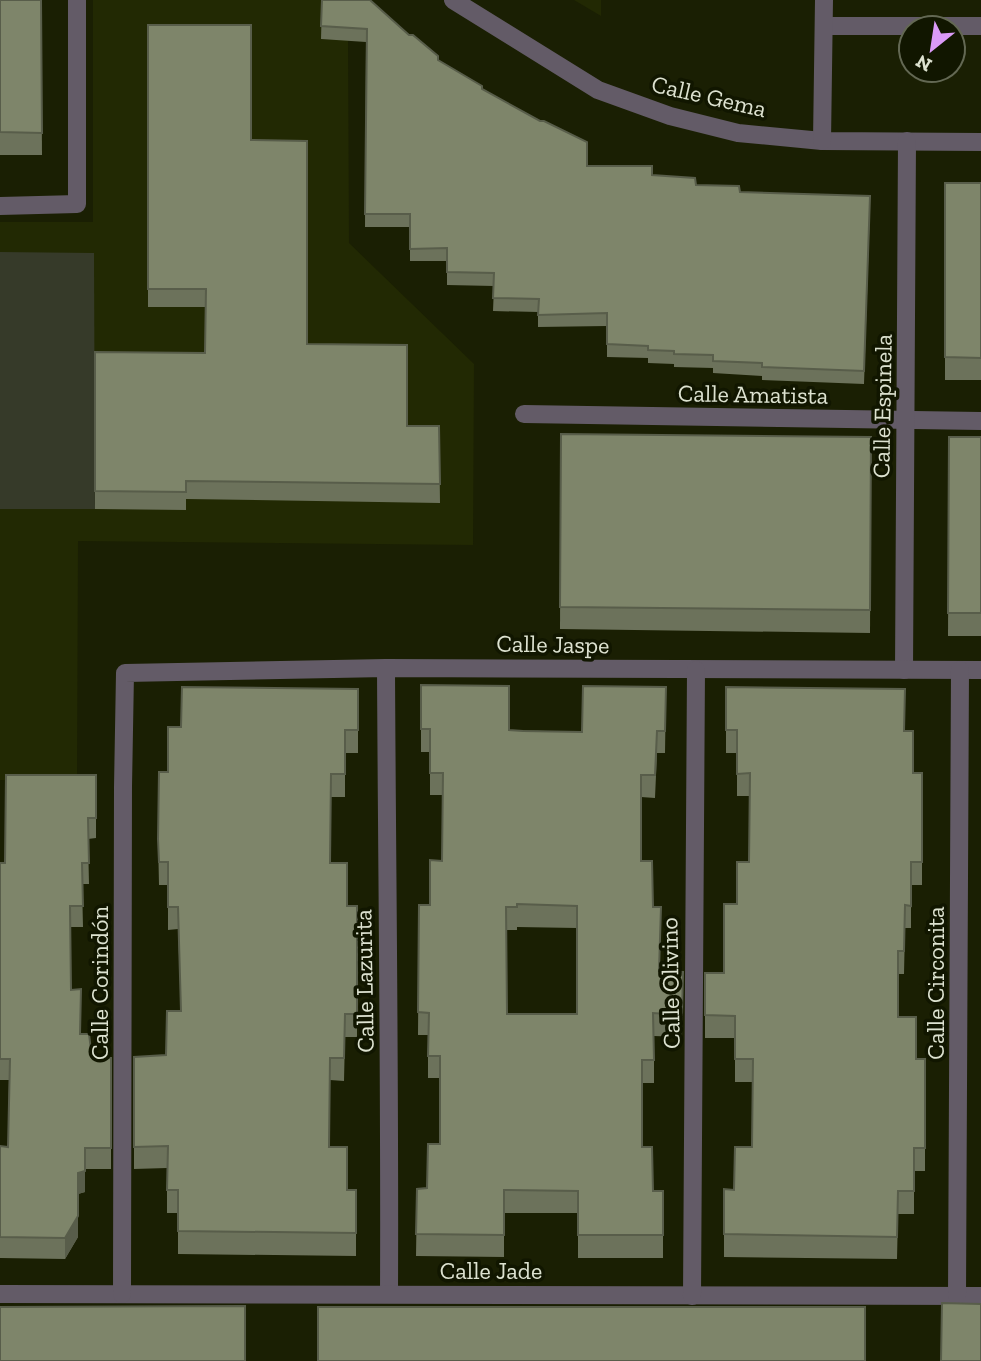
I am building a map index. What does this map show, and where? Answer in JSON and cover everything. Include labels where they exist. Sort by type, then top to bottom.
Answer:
[{"type":"street","points":[[0,206],[77,204],[77,0]]},
{"type":"street","name":"Calle Gema","points":[[453,0],[598,90],[670,116],[738,133],[822,141],[981,142]]},
{"type":"street","points":[[822,141],[824,0]]},
{"type":"street","points":[[824,26],[981,26]]},
{"type":"street","name":"Calle Espinela","points":[[904,670],[907,141]]},
{"type":"street","name":"Calle Amatista","points":[[524,414],[981,421]]},
{"type":"street","name":"Calle Jaspe","points":[[125,673],[386,668],[981,670]]},
{"type":"street","name":"Calle Lazurita","points":[[386,668],[389,1294]]},
{"type":"street","name":"Calle Olivino","points":[[692,1296],[696,670]]},
{"type":"street","name":"Calle Circonita","points":[[957,1296],[960,670]]},
{"type":"street","name":"Calle Corindón","points":[[122,1294],[125,673]]},
{"type":"street","name":"Calle Jade","points":[[0,1294],[981,1296]]},
{"type":"shaded area","points":[[93,0],[323,0],[321,39],[348,40],[349,243],[474,364],[473,545],[78,541],[77,782],[0,780],[0,222],[93,222]]},
{"type":"shaded area","points":[[574,0],[601,0],[601,16]]},
{"type":"shaded area","points":[[0,252],[94,253],[95,509],[0,509]]},
{"type":"building","points":[[0,0],[41,0],[42,133],[0,132]]},
{"type":"building","points":[[322,0],[370,0],[409,35],[413,35],[438,56],[438,60],[482,86],[482,89],[540,121],[587,142],[587,166],[652,166],[652,175],[695,178],[696,185],[739,186],[740,192],[870,196],[864,371],[762,367],[762,363],[713,361],[713,355],[674,354],[674,351],[648,350],[648,346],[607,344],[607,313],[538,315],[539,299],[493,298],[494,273],[447,272],[447,248],[410,249],[410,214],[365,214],[367,29],[321,26]]},
{"type":"building","points":[[148,25],[251,25],[251,140],[307,141],[307,344],[407,345],[407,426],[439,426],[440,484],[186,481],[186,492],[95,491],[95,352],[205,353],[206,289],[148,289]]},
{"type":"building","points":[[945,183],[981,183],[981,358],[945,357]]},
{"type":"building","points":[[561,434],[871,437],[870,610],[560,607]]},
{"type":"building","points":[[949,437],[981,437],[981,613],[948,613]]},
{"type":"building","points":[[421,685],[509,686],[509,730],[582,732],[583,686],[666,687],[665,731],[657,731],[655,775],[641,775],[641,861],[652,861],[653,907],[661,907],[659,971],[683,972],[682,1015],[653,1013],[654,1060],[642,1060],[642,1147],[652,1147],[653,1191],[663,1191],[663,1235],[578,1235],[578,1191],[504,1190],[504,1235],[416,1234],[417,1189],[427,1188],[428,1144],[440,1144],[440,1056],[428,1056],[429,1013],[418,1012],[419,905],[430,905],[430,860],[442,861],[443,773],[430,773],[430,729],[421,729]],"holes":[[[517,904],[577,906],[577,1014],[507,1014],[506,907],[517,907]]]},
{"type":"building","points":[[182,687],[358,689],[358,730],[345,730],[345,774],[331,774],[330,863],[347,863],[347,906],[357,906],[357,1014],[345,1014],[344,1058],[330,1058],[329,1147],[347,1147],[347,1190],[356,1190],[356,1233],[178,1231],[178,1190],[167,1190],[168,1146],[134,1147],[134,1057],[166,1055],[167,1011],[181,1011],[178,907],[168,907],[168,862],[159,862],[158,839],[159,772],[168,772],[168,727],[181,727]]},
{"type":"building","points":[[726,687],[905,689],[904,731],[913,731],[913,773],[922,773],[922,862],[911,862],[911,906],[905,905],[904,951],[898,951],[898,1017],[916,1017],[916,1059],[925,1059],[925,1148],[914,1148],[914,1191],[898,1191],[897,1237],[724,1234],[724,1189],[734,1190],[735,1147],[752,1147],[753,1059],[735,1059],[735,1016],[705,1015],[705,973],[724,973],[724,904],[737,904],[737,862],[749,862],[750,773],[737,774],[737,730],[726,730]]},
{"type":"building","points":[[6,775],[96,775],[96,818],[88,818],[89,863],[82,863],[83,906],[70,906],[71,990],[81,989],[80,1034],[89,1034],[92,1058],[111,1058],[111,1148],[85,1148],[85,1171],[78,1173],[78,1216],[65,1238],[0,1237],[0,1146],[8,1147],[10,1059],[0,1059],[0,863],[5,863]]},
{"type":"building","points":[[942,1303],[981,1304],[981,1361],[941,1361]]},
{"type":"building","points":[[245,1306],[245,1361],[0,1361],[0,1307]]},
{"type":"building","points":[[318,1307],[865,1307],[865,1361],[318,1361]]}]
